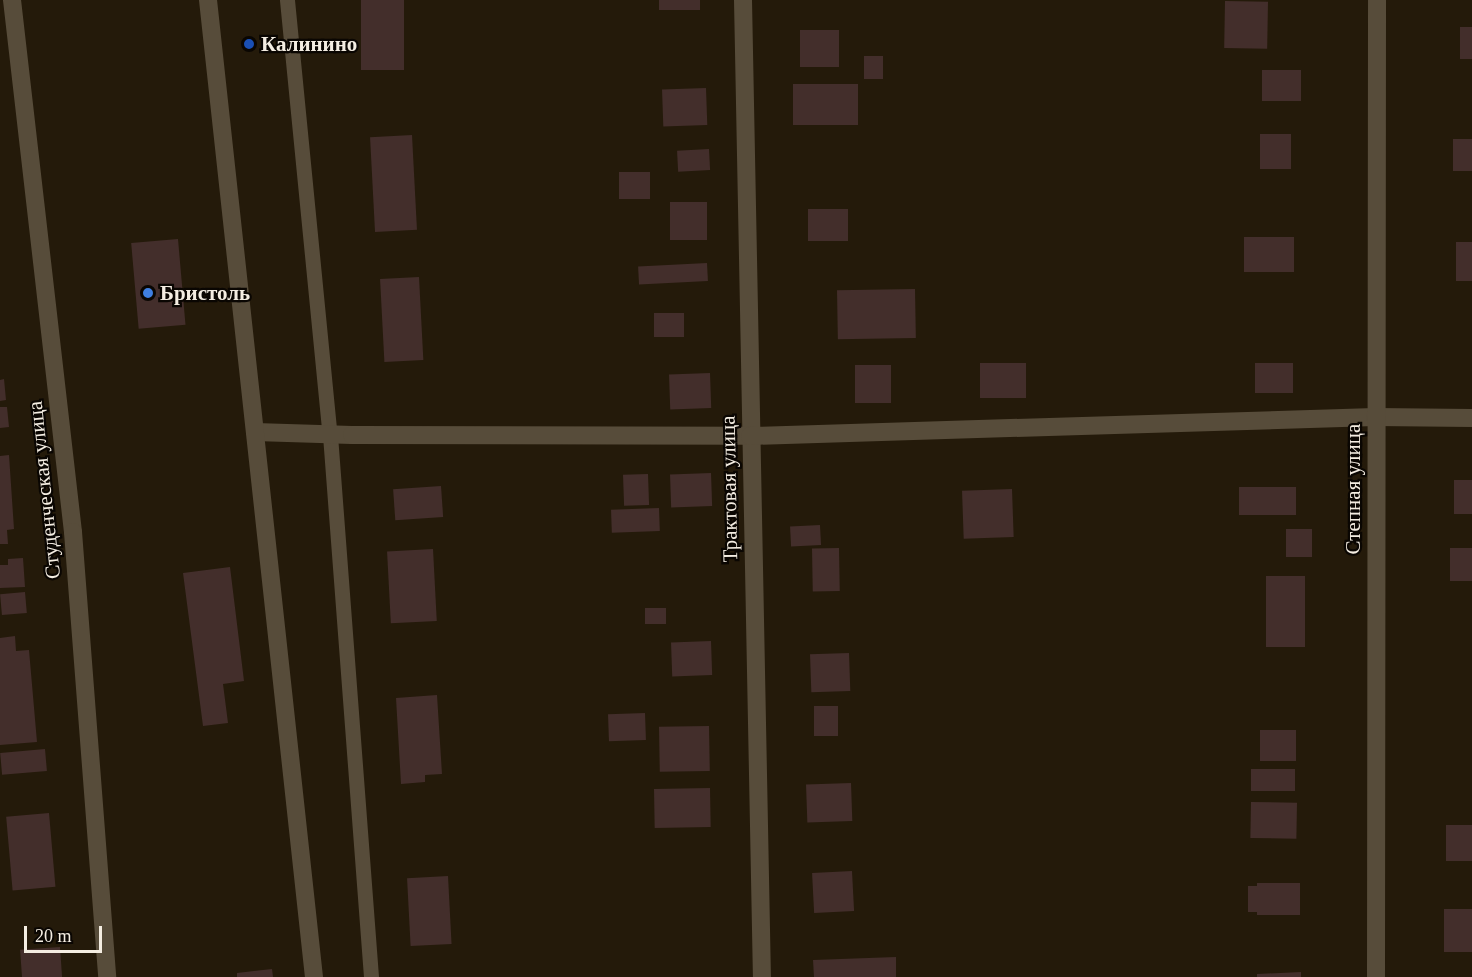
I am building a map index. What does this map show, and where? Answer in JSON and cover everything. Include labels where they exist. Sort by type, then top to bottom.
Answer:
[{"type":"street","name":"Студенческая улица","points":[[12,0],[73,532],[107,977]]},
{"type":"street","points":[[208,0],[314,977]]},
{"type":"street","name":"Трактовая улица","points":[[743,0],[762,977]]},
{"type":"street","name":"Степная улица","points":[[1376,977],[1377,0]]},
{"type":"street","points":[[255,432],[330,435],[750,436],[1375,417],[1472,418]]},
{"type":"lane","points":[[287,0],[330,435],[371,977]]},
{"type":"building","points":[[361,0],[404,0],[404,70],[361,70]]},
{"type":"building","points":[[659,0],[700,0],[700,10],[659,10]]},
{"type":"building","points":[[1225,1],[1268,2],[1267,49],[1224,48]]},
{"type":"building","points":[[1460,27],[1472,27],[1472,59],[1460,59]]},
{"type":"building","points":[[800,30],[839,30],[839,67],[800,67]]},
{"type":"building","points":[[864,56],[883,56],[883,79],[864,79]]},
{"type":"building","points":[[1262,70],[1301,70],[1301,101],[1262,101]]},
{"type":"building","points":[[793,84],[858,84],[858,125],[793,125]]},
{"type":"building","points":[[706,88],[707,125],[663,127],[662,90]]},
{"type":"building","points":[[1260,134],[1291,134],[1291,169],[1260,169]]},
{"type":"building","points":[[412,135],[417,230],[375,232],[370,137]]},
{"type":"building","points":[[1453,139],[1472,139],[1472,171],[1453,171]]},
{"type":"building","points":[[709,149],[710,170],[678,172],[677,151]]},
{"type":"building","points":[[619,172],[650,172],[650,199],[619,199]]},
{"type":"building","points":[[670,202],[707,202],[707,240],[670,240]]},
{"type":"building","points":[[808,209],[848,209],[848,241],[808,241]]},
{"type":"building","points":[[1244,237],[1294,237],[1294,272],[1244,272]]},
{"type":"building","points":[[178,239],[185,325],[139,329],[131,243]]},
{"type":"building","points":[[1456,242],[1472,242],[1472,281],[1456,281]]},
{"type":"building","points":[[707,263],[708,281],[639,285],[638,267]]},
{"type":"building","points":[[419,277],[423,360],[384,362],[380,279]]},
{"type":"building","points":[[915,289],[916,338],[838,339],[837,290]]},
{"type":"building","points":[[654,313],[684,313],[684,337],[654,337]]},
{"type":"building","points":[[980,363],[1026,363],[1026,398],[980,398]]},
{"type":"building","points":[[1255,363],[1293,363],[1293,393],[1255,393]]},
{"type":"building","points":[[855,365],[891,365],[891,403],[855,403]]},
{"type":"building","points":[[710,373],[711,408],[670,409],[669,374]]},
{"type":"building","points":[[4,379],[6,400],[0,401],[0,380]]},
{"type":"building","points":[[0,407],[7,407],[9,427],[0,428]]},
{"type":"building","points":[[9,455],[14,529],[7,530],[8,544],[0,544],[0,456]]},
{"type":"building","points":[[711,473],[712,506],[671,507],[670,474]]},
{"type":"building","points":[[648,474],[649,505],[624,506],[623,475]]},
{"type":"building","points":[[1454,480],[1472,480],[1472,514],[1454,514]]},
{"type":"building","points":[[441,486],[443,517],[395,520],[393,489]]},
{"type":"building","points":[[1239,487],[1296,487],[1296,515],[1239,515]]},
{"type":"building","points":[[1012,489],[1014,537],[964,539],[962,491]]},
{"type":"building","points":[[659,508],[660,531],[612,533],[611,510]]},
{"type":"building","points":[[820,525],[821,545],[791,547],[790,527]]},
{"type":"building","points":[[1286,529],[1312,529],[1312,557],[1286,557]]},
{"type":"building","points":[[812,548],[839,548],[840,591],[813,591]]},
{"type":"building","points":[[1450,548],[1472,548],[1472,581],[1450,581]]},
{"type":"building","points":[[433,549],[437,621],[391,623],[387,551]]},
{"type":"building","points":[[23,558],[25,587],[0,588],[0,565],[8,565],[8,559]]},
{"type":"building","points":[[230,567],[244,681],[223,684],[228,723],[203,726],[183,573]]},
{"type":"building","points":[[1266,576],[1305,576],[1305,647],[1266,647]]},
{"type":"building","points":[[25,592],[27,613],[2,615],[0,594]]},
{"type":"building","points":[[645,608],[666,608],[666,624],[645,624]]},
{"type":"building","points":[[15,636],[16,651],[29,650],[37,742],[0,745],[0,638]]},
{"type":"building","points":[[711,641],[712,675],[672,676],[671,642]]},
{"type":"building","points":[[849,653],[850,691],[811,692],[810,654]]},
{"type":"building","points":[[437,695],[442,774],[425,775],[425,782],[401,784],[396,698]]},
{"type":"building","points":[[814,706],[838,706],[838,736],[814,736]]},
{"type":"building","points":[[645,713],[646,740],[609,741],[608,714]]},
{"type":"building","points":[[709,726],[710,771],[660,772],[659,727]]},
{"type":"building","points":[[1260,730],[1296,730],[1296,761],[1260,761]]},
{"type":"building","points":[[45,749],[47,771],[2,775],[0,753]]},
{"type":"building","points":[[1251,769],[1295,769],[1295,791],[1251,791]]},
{"type":"building","points":[[851,783],[852,821],[807,823],[806,785]]},
{"type":"building","points":[[710,788],[711,827],[655,828],[654,789]]},
{"type":"building","points":[[1251,802],[1297,803],[1296,839],[1250,838]]},
{"type":"building","points":[[49,813],[55,887],[13,890],[6,817]]},
{"type":"building","points":[[1446,825],[1472,825],[1472,861],[1446,861]]},
{"type":"building","points":[[852,871],[854,911],[814,913],[812,873]]},
{"type":"building","points":[[448,876],[452,944],[411,946],[407,878]]},
{"type":"building","points":[[1257,883],[1300,883],[1300,915],[1257,915],[1257,912],[1248,912],[1248,886],[1257,886]]},
{"type":"building","points":[[1444,909],[1472,909],[1472,952],[1444,952]]},
{"type":"building","points":[[60,947],[62,977],[22,977],[20,950]]},
{"type":"building","points":[[896,957],[896,977],[814,977],[813,960]]},
{"type":"building","points":[[272,969],[273,977],[237,977],[237,973]]},
{"type":"building","points":[[1301,972],[1301,977],[1257,977],[1257,974]]},
{"type":"place","name":"Калинино","points":[[249,44]]},
{"type":"place","name":"Бристоль","points":[[148,293]]}]
